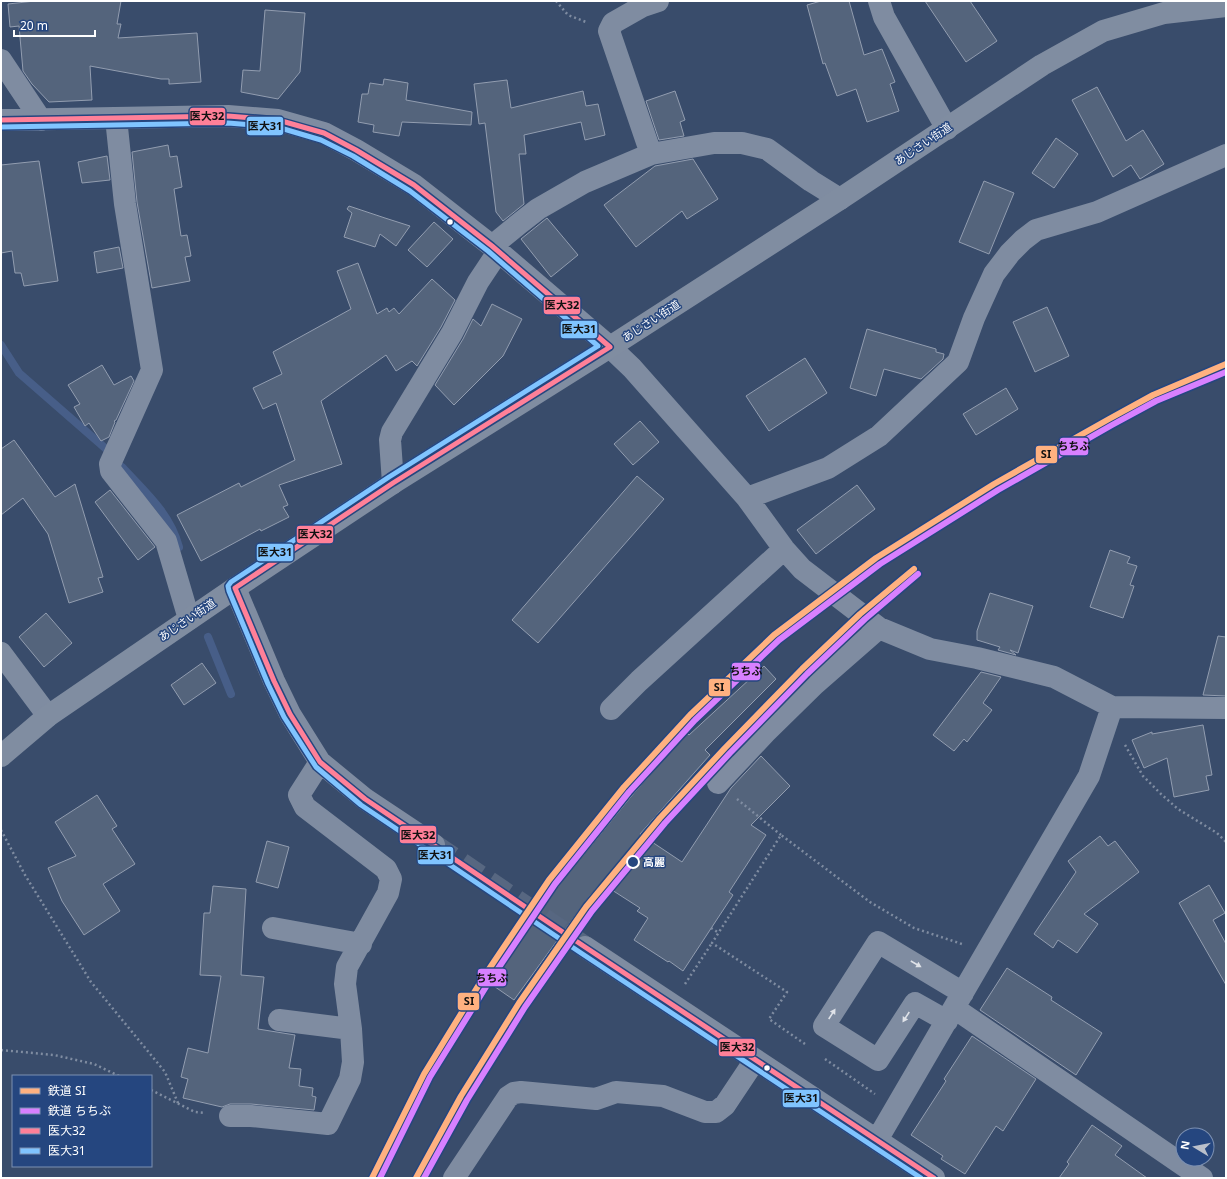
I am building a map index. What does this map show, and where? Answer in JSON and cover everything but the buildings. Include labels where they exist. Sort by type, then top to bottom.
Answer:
[{"type":"highway","name":"あじさい街道","points":[[1,756],[48,716],[189,618],[393,483],[610,347],[840,199],[1042,65],[1103,31],[1162,7],[1226,6]]},
{"type":"street","points":[[651,154],[609,31],[613,23],[643,6],[658,1]]},
{"type":"street","points":[[878,1],[884,17],[947,129]]},
{"type":"street","points":[[1,60],[41,120]]},
{"type":"street","points":[[1,120],[228,116],[278,120],[324,133],[356,150],[414,185],[495,249],[610,347],[632,368],[747,498],[784,549],[802,569],[879,628],[930,649],[977,658],[1054,677],[1110,711],[1226,708]]},
{"type":"street","points":[[116,118],[125,204],[152,370],[110,464],[111,471],[166,541],[189,618]]},
{"type":"street","points":[[393,483],[390,440],[392,432],[452,332],[495,249],[532,214],[585,182],[651,154],[714,143],[742,143],[767,149],[811,181],[840,199]]},
{"type":"street","points":[[747,498],[828,468],[879,436],[958,362],[974,318],[994,274],[1022,240],[1036,230],[1097,212],[1226,155]]},
{"type":"street","points":[[611,709],[639,681],[784,549]]},
{"type":"street","points":[[235,588],[274,681],[290,714],[320,762],[364,799],[434,845]]},
{"type":"street","points":[[726,790],[766,733],[815,684],[879,628]]},
{"type":"street","points":[[1,653],[48,716]]},
{"type":"street","points":[[877,1140],[1088,776],[1110,711]]},
{"type":"street","points":[[230,1116],[251,1116],[328,1124],[350,1079],[353,1062],[351,1029],[345,984],[347,967],[361,944],[388,892],[391,879],[386,869],[306,807],[299,795],[320,762]]},
{"type":"street","points":[[273,928],[361,944]]},
{"type":"street","points":[[955,1007],[916,1003],[878,1060],[824,1026],[878,942],[955,1007],[1202,1178]]},
{"type":"street","points":[[585,947],[934,1178]]},
{"type":"street","points":[[278,1020],[351,1029]]},
{"type":"street","points":[[454,1178],[508,1097],[514,1093],[521,1092],[596,1099],[616,1092],[663,1096],[705,1112],[716,1112],[725,1105],[755,1060]]},
{"type":"path","points":[[556,1],[568,14],[609,31]]},
{"type":"path","points":[[1110,711],[1143,776],[1178,809],[1218,833],[1226,842]]},
{"type":"path","points":[[726,790],[781,835],[870,902],[914,928],[969,946]]},
{"type":"path","points":[[1,830],[25,875],[91,982],[165,1072],[178,1103]]},
{"type":"path","points":[[698,965],[781,835]]},
{"type":"path","points":[[711,928],[719,933]]},
{"type":"path","points":[[712,943],[787,992],[769,1019],[807,1046]]},
{"type":"path","points":[[1,1050],[54,1055],[94,1064],[117,1075]]},
{"type":"path","points":[[820,1055],[877,1096]]},
{"type":"path","points":[[152,1090],[195,1112],[230,1116]]},
{"type":"waterway","points":[[1,345],[19,373],[105,448]]},
{"type":"waterway","points":[[122,467],[148,494],[163,513],[170,524],[179,547]]},
{"type":"waterway","points":[[208,637],[231,694]]},
{"type":"tunnel","points":[[434,845],[585,947]]},
{"type":"rail line","name":"SI","points":[[372,1178],[424,1074],[483,978],[549,880],[624,787],[690,715],[774,635],[876,558],[994,484],[1109,419],[1153,395],[1226,364]]},
{"type":"rail line","name":"ちちぶ","points":[[380,1178],[430,1077],[489,982],[555,884],[629,792],[695,720],[779,640],[880,564],[998,490],[1112,425],[1156,401],[1226,372]]},
{"type":"rail line","name":"SI","points":[[416,1178],[461,1096],[519,1003],[586,907],[660,818],[725,748],[802,669],[860,614],[914,569]]},
{"type":"rail line","name":"ちちぶ","points":[[424,1178],[467,1100],[525,1007],[592,911],[665,823],[730,753],[807,674],[865,619],[918,574]]},
{"type":"transit line","name":"医大32","points":[[1,120],[228,116],[278,120],[324,133],[356,150],[414,185],[492,246],[610,347],[393,483],[235,588],[274,681],[290,714],[320,762],[365,799],[585,947],[934,1178]]},
{"type":"transit line","name":"医大31","points":[[1,127],[228,123],[277,127],[321,140],[353,156],[410,191],[488,251],[598,346],[389,477],[231,582],[228,586],[229,591],[268,684],[284,717],[316,767],[361,805],[581,953],[921,1178]]},
{"type":"place","name":"高麗","points":[[633,862]]}]
